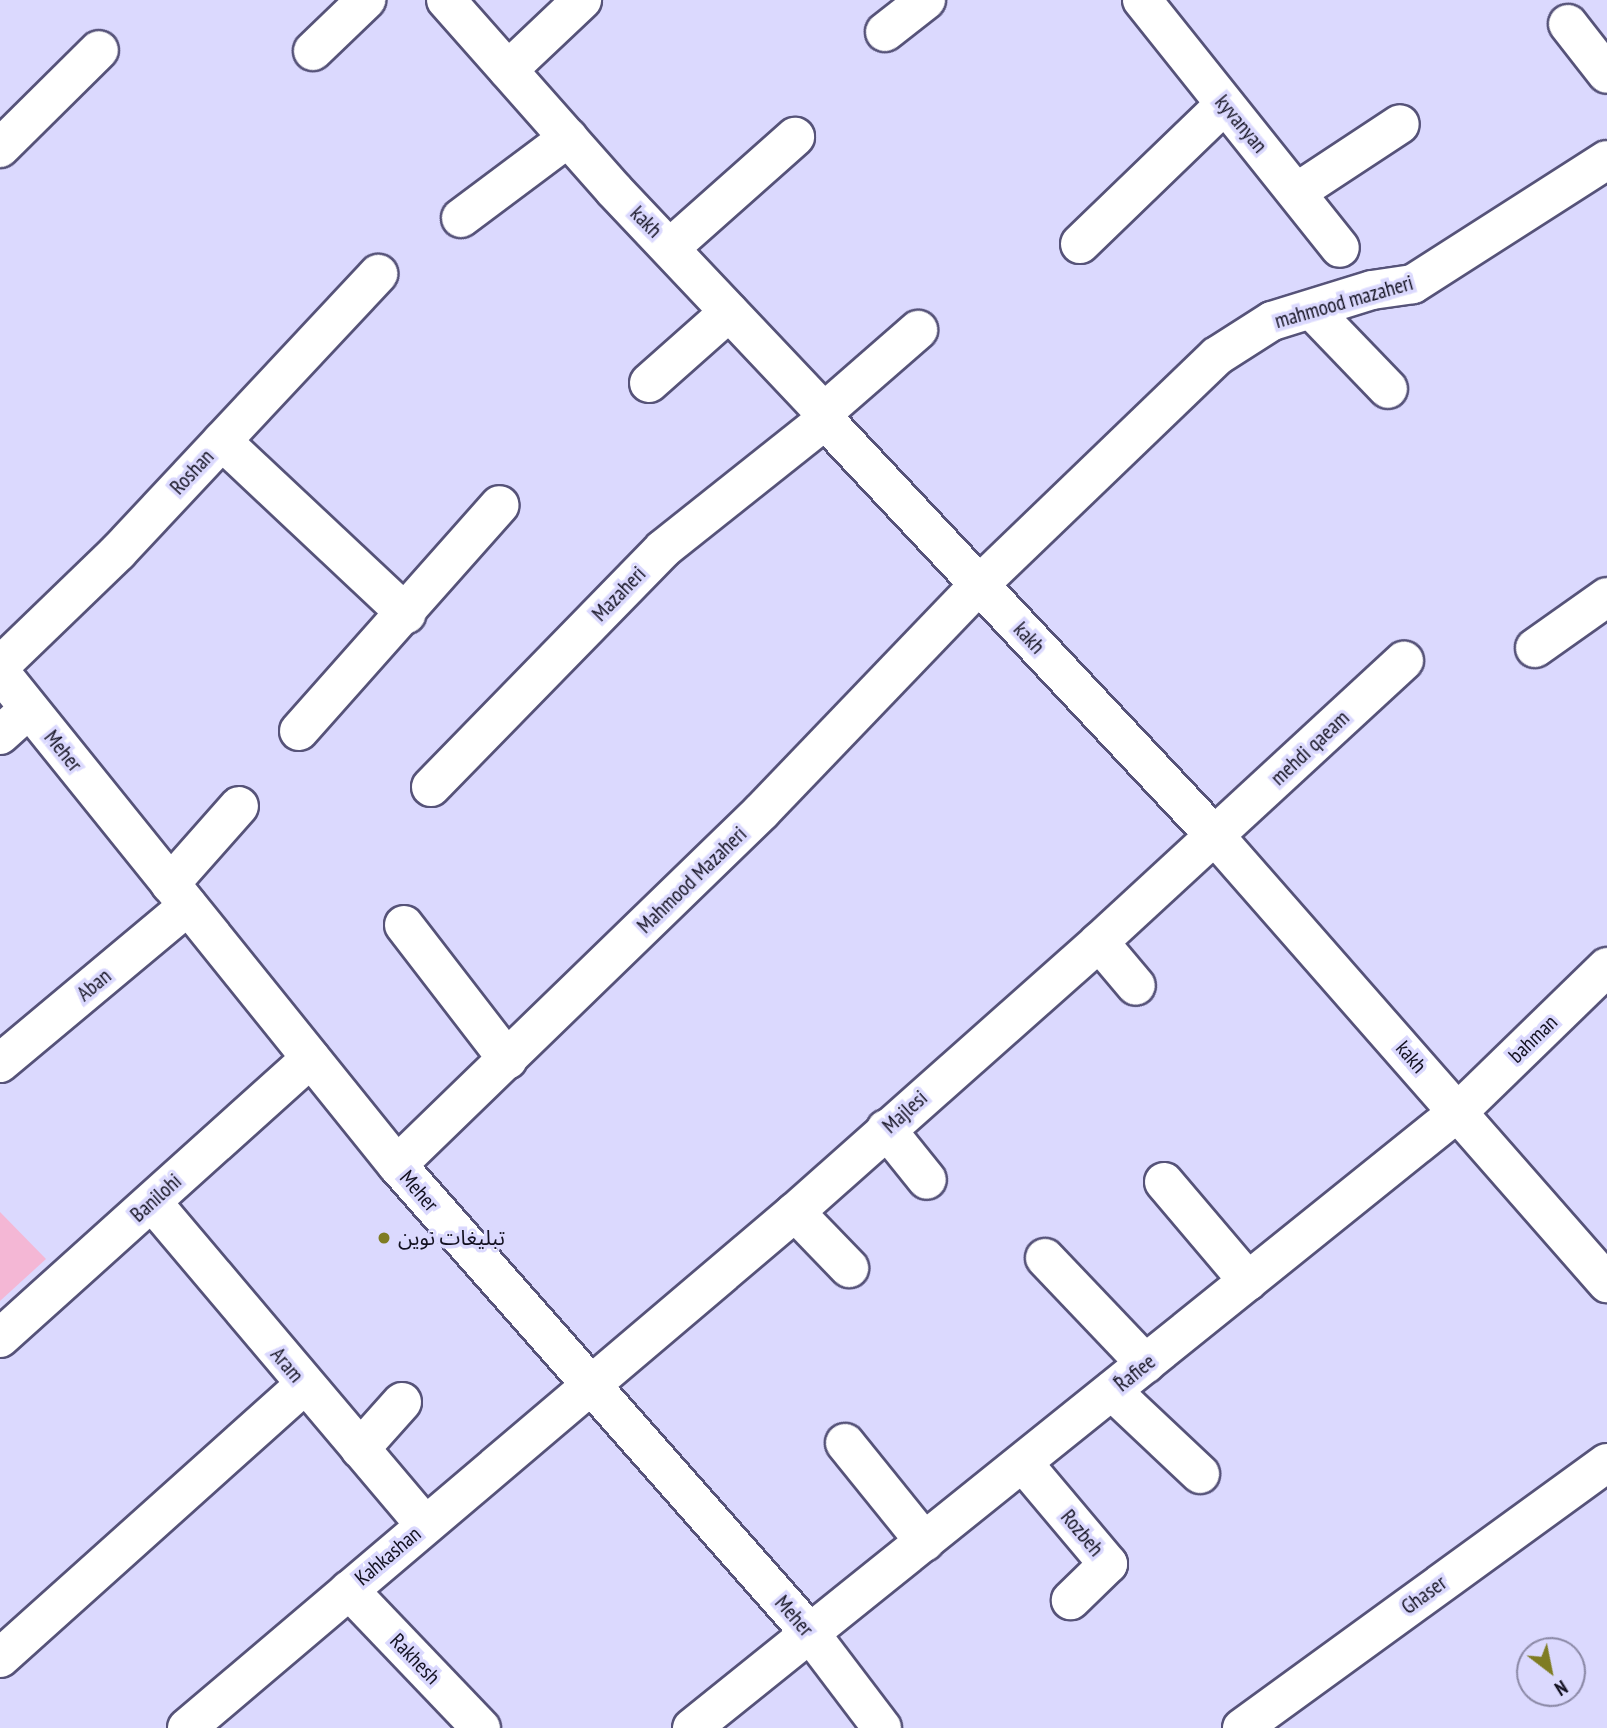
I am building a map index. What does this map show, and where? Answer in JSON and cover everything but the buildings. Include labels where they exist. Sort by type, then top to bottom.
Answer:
[{"type":"street","points":[[313,51],[366,0]]},
{"type":"street","name":"kakh","points":[[446,0],[568,138],[979,585],[1215,836],[1607,1283]]},
{"type":"street","points":[[508,71],[582,0]]},
{"type":"street","points":[[885,32],[926,0]]},
{"type":"street","name":"kyvanyan","points":[[1142,0],[1340,248]]},
{"type":"street","points":[[1567,24],[1607,74]]},
{"type":"street","points":[[0,148],[99,50]]},
{"type":"street","points":[[1080,244],[1224,105]]},
{"type":"street","points":[[1297,192],[1400,124]]},
{"type":"street","points":[[671,247],[795,137]]},
{"type":"street","points":[[461,218],[568,138]]},
{"type":"street","name":"mahmood mazaheri","points":[[979,585],[1217,355],[1272,321],[1313,311],[1372,290],[1413,284],[1607,160]]},
{"type":"street","name":"Roshan","points":[[0,666],[118,552],[379,274]]},
{"type":"street","points":[[1313,311],[1388,389]]},
{"type":"street","points":[[649,383],[729,312]]},
{"type":"street","name":"Mazaheri","points":[[431,787],[663,549],[825,416],[918,330]]},
{"type":"street","points":[[222,440],[406,614]]},
{"type":"street","points":[[299,731],[406,614],[500,505]]},
{"type":"street","name":"Mahmood Mazaheri","points":[[397,1166],[762,811],[979,585]]},
{"type":"street","points":[[1535,648],[1607,597]]},
{"type":"street","name":"mehdi qaeam","points":[[1215,836],[1404,661]]},
{"type":"street","name":"Meher","points":[[0,672],[397,1166],[810,1633],[882,1728]]},
{"type":"street","points":[[0,735],[29,709]]},
{"type":"street","points":[[179,895],[239,806]]},
{"type":"street","name":"Majlesi","points":[[590,1384],[796,1212],[1215,836]]},
{"type":"street","name":"Aban","points":[[0,1063],[179,895]]},
{"type":"street","points":[[404,925],[508,1060]]},
{"type":"street","points":[[1099,942],[1136,986]]},
{"type":"street","name":"bahman","points":[[1458,1112],[1607,967]]},
{"type":"street","name":"Banilohi","points":[[0,1338],[311,1058]]},
{"type":"street","name":"ًRafiee","points":[[692,1728],[1458,1112]]},
{"type":"street","points":[[886,1129],[927,1180]]},
{"type":"street","points":[[1164,1182],[1248,1281]]},
{"type":"street","name":"Aram","points":[[152,1202],[425,1525]]},
{"type":"street","points":[[796,1212],[849,1268]]},
{"type":"street","points":[[1045,1258],[1146,1364]]},
{"type":"street","name":"Kahkashan","points":[[187,1728],[590,1384]]},
{"type":"street","points":[[0,1658],[304,1385]]},
{"type":"street","points":[[1112,1391],[1200,1474]]},
{"type":"street","points":[[360,1449],[402,1402]]},
{"type":"street","points":[[845,1443],[925,1542]]},
{"type":"street","name":"Rozbeh","points":[[1023,1463],[1108,1564],[1071,1600]]},
{"type":"street","name":"Ghaser","points":[[1242,1728],[1607,1463]]},
{"type":"street","name":"Rakhesh","points":[[349,1590],[481,1728]]},
{"type":"shaded area","points":[[0,1212],[46,1259],[0,1301]]},
{"type":"place","name":"تبلیغات نوین","points":[[384,1238]]}]
